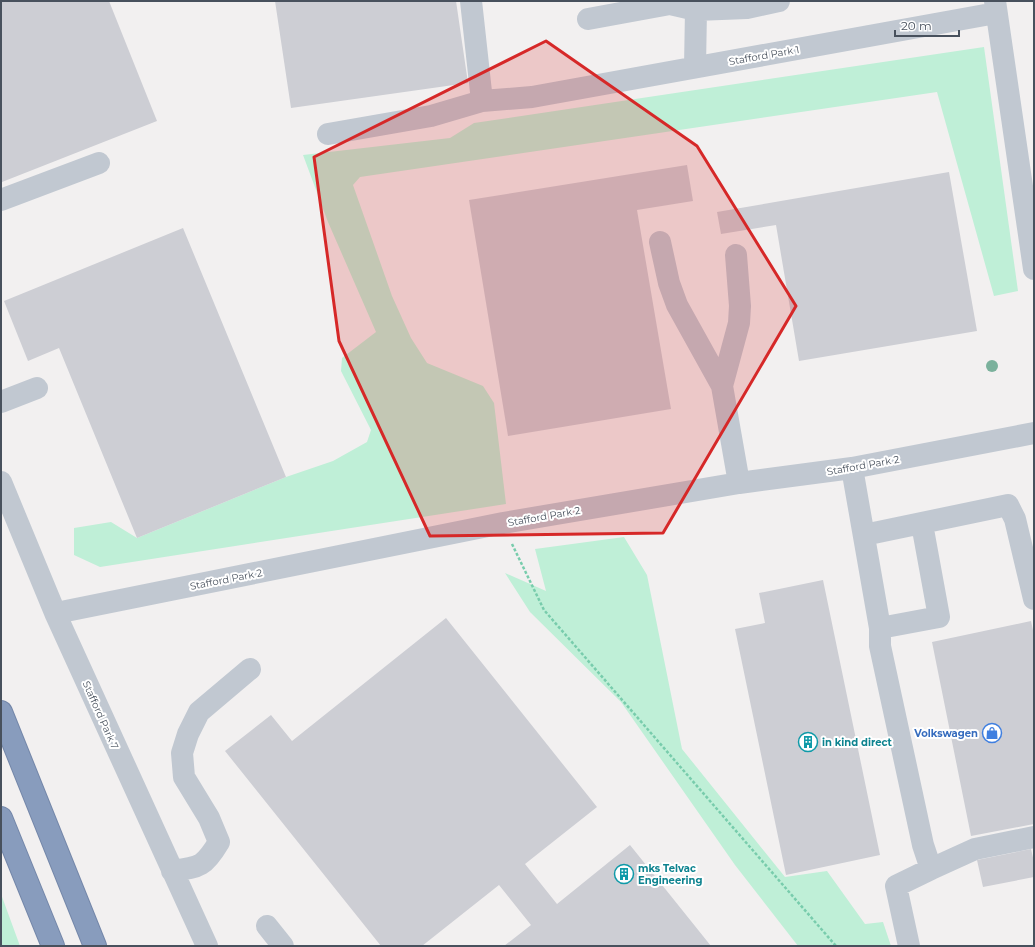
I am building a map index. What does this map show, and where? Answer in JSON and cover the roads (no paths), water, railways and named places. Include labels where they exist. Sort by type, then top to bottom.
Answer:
[{"type":"highway","points":[[1,712],[95,946]]},
{"type":"highway","points":[[1,818],[53,946]]},
{"type":"street","points":[[471,1],[482,101]]},
{"type":"street","points":[[588,19],[670,4],[696,10],[747,8],[779,1]]},
{"type":"street","name":"Stafford Park 1","points":[[328,134],[431,116],[482,101],[532,97],[696,68],[996,7],[1034,269]]},
{"type":"street","points":[[696,10],[696,68]]},
{"type":"street","points":[[1,200],[99,163]]},
{"type":"street","points":[[660,242],[669,283],[677,305],[722,386],[739,483]]},
{"type":"street","points":[[722,386],[738,323],[740,306],[736,254]]},
{"type":"street","points":[[1,402],[37,388]]},
{"type":"street","name":"Stafford Park 2","points":[[56,615],[66,611],[502,523],[739,483],[852,468],[1034,433]]},
{"type":"street","points":[[852,468],[880,628],[880,646],[923,844],[931,869]]},
{"type":"street","name":"Stafford Park 7","points":[[1,482],[56,615],[207,946]]},
{"type":"street","points":[[864,535],[1008,505],[1015,519],[1034,599]]},
{"type":"street","points":[[880,628],[939,617],[922,524]]},
{"type":"street","points":[[172,871],[192,868],[208,860],[219,842],[209,818],[184,776],[182,753],[188,734],[199,712],[250,669]]},
{"type":"street","points":[[909,946],[896,886],[975,849],[1034,837]]},
{"type":"street","points":[[267,926],[283,946]]},
{"type":"place","name":"Volkswagen","points":[[992,733]]},
{"type":"place","name":"in kind direct","points":[[808,742]]},
{"type":"place","name":"mks Telvac Engineering","points":[[624,874]]}]
